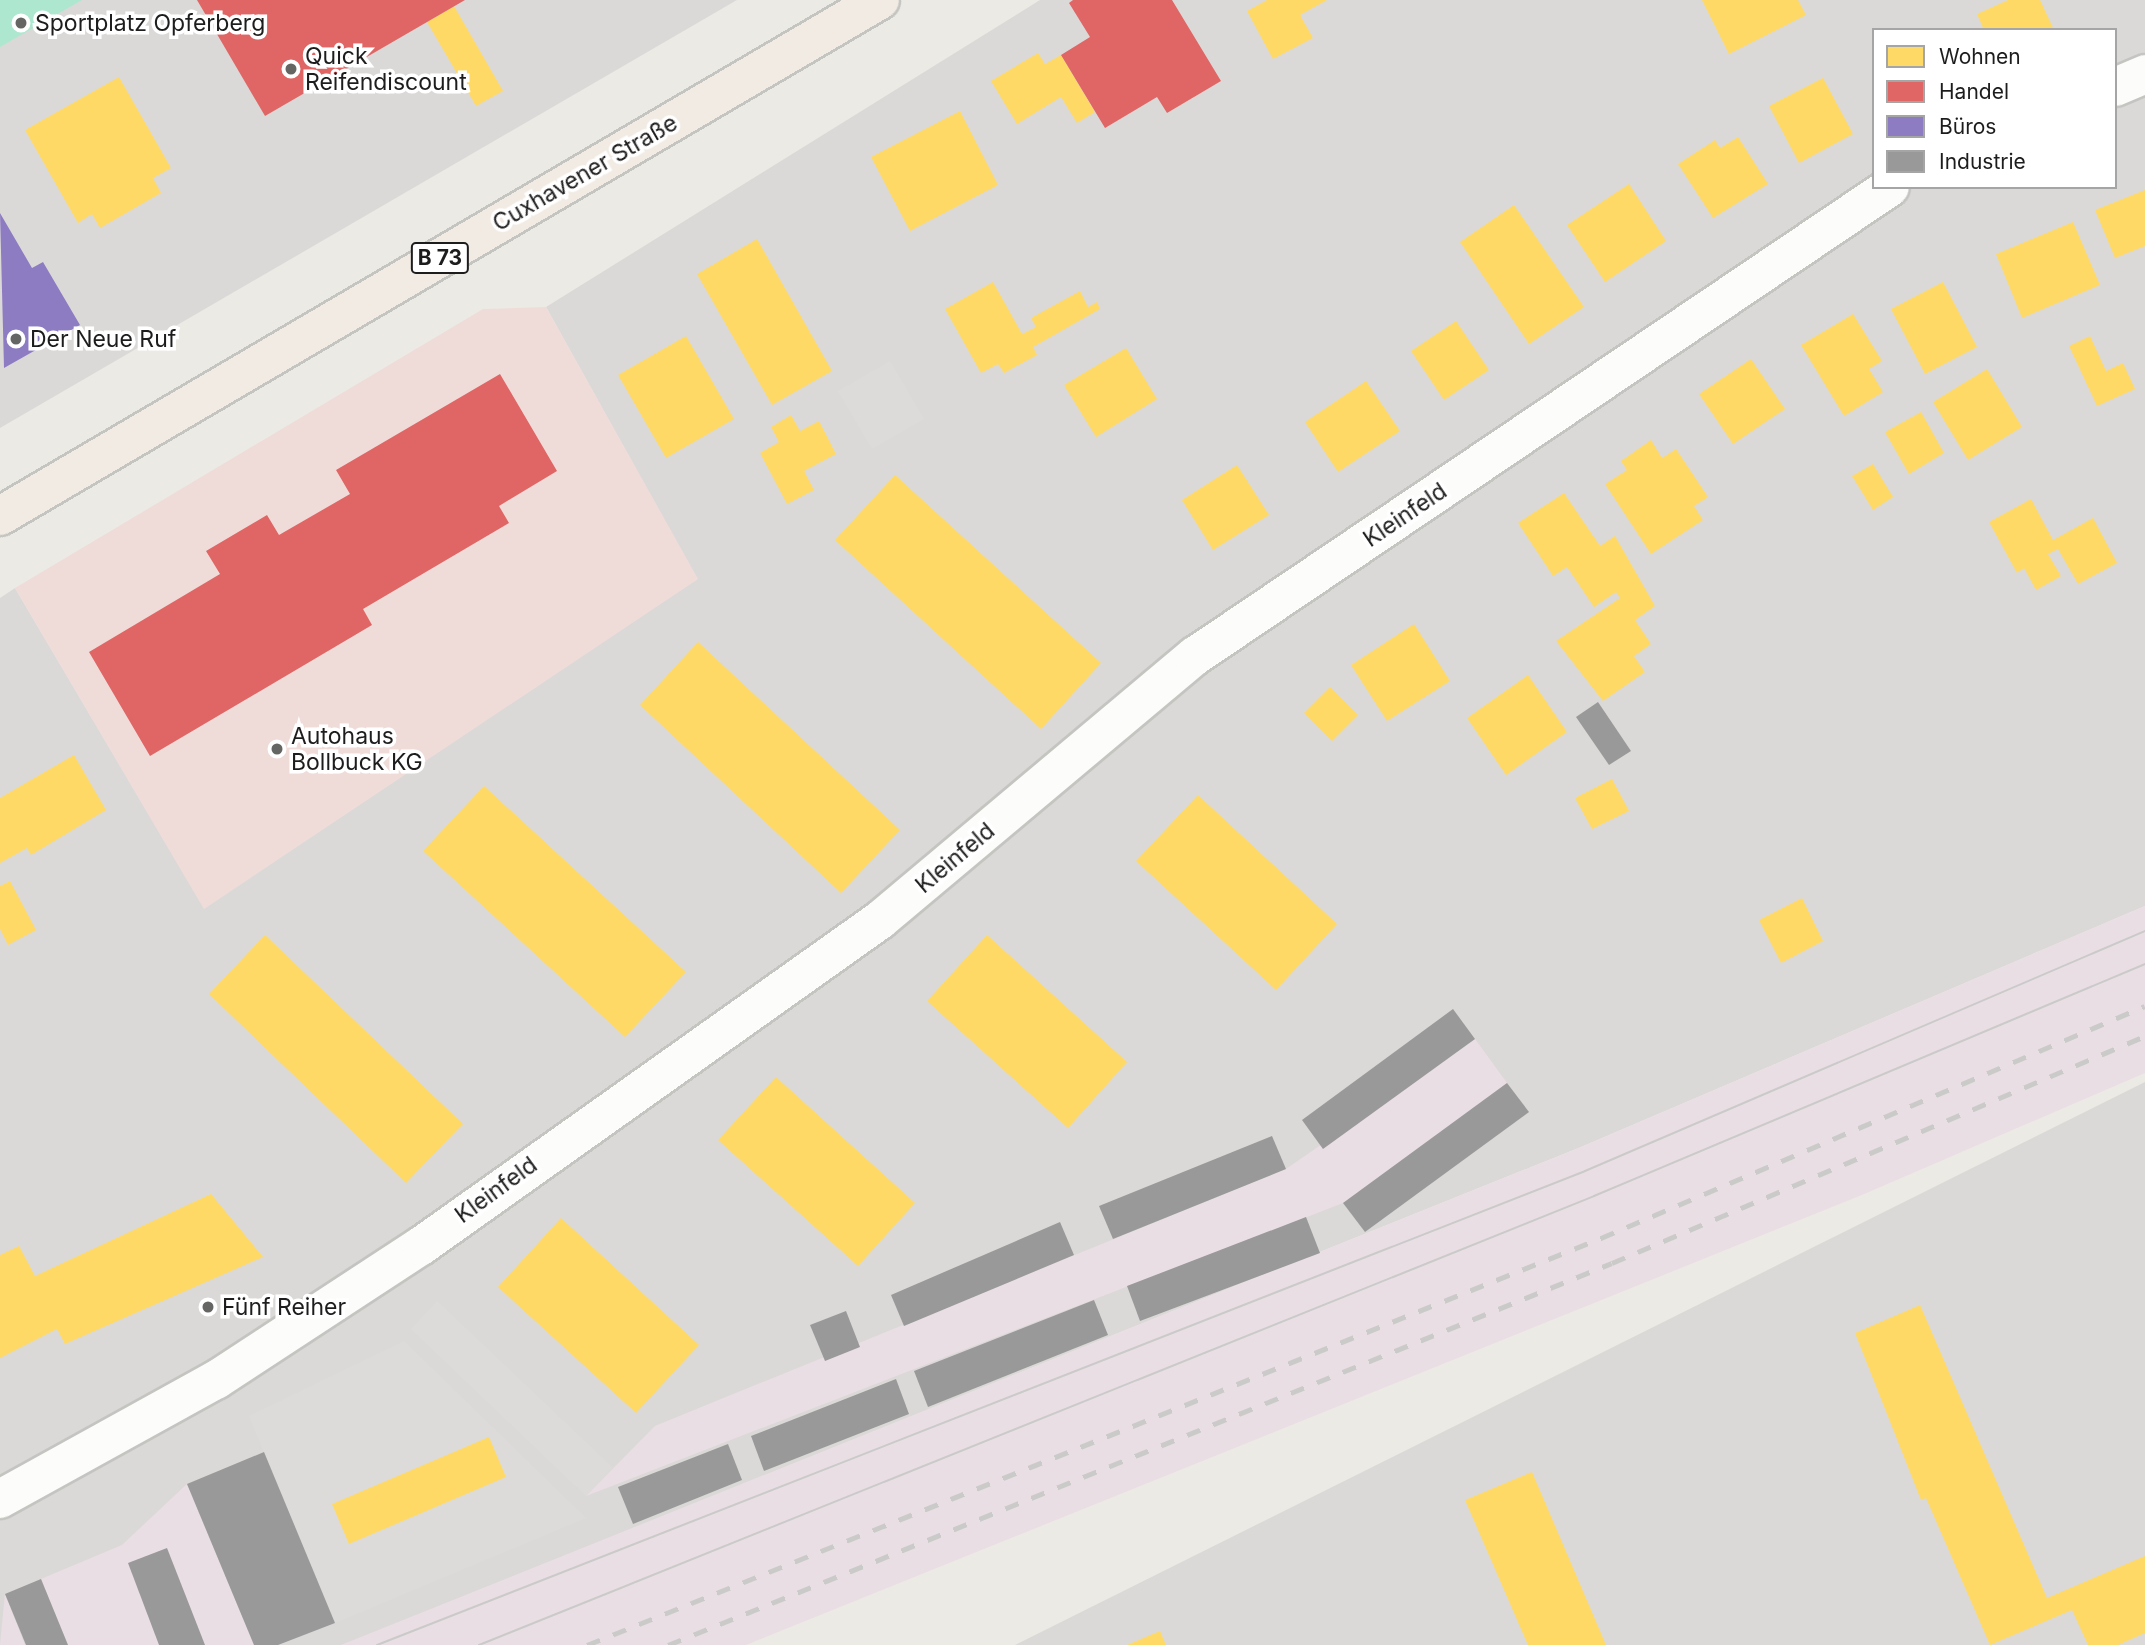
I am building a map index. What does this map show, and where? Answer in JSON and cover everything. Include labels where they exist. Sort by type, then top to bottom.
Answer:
[{"type":"main road","name":"Cuxhavener Straße","points":[[0,516],[880,0]]},
{"type":"street","points":[[2117,86],[2145,74]]},
{"type":"street","name":"Kleinfeld","points":[[0,1499],[216,1380],[421,1246],[880,920],[1195,656],[1887,189]]},
{"type":"shaded area","points":[[0,0],[737,0],[0,428]]},
{"type":"shaded area","points":[[1040,0],[2145,0],[2145,906],[1581,1147],[343,1645],[0,1645],[0,598],[15,588],[204,908],[697,579],[546,307]]},
{"type":"shaded area","name":"Autohaus Bollbuck KG","points":[[546,307],[698,579],[204,909],[15,588],[483,309]]},
{"type":"shaded area","points":[[890,361],[924,419],[872,449],[838,391]]},
{"type":"shaded area","points":[[2145,906],[2145,1073],[1862,1195],[746,1645],[341,1645],[1581,1147]]},
{"type":"shaded area","points":[[1475,1039],[1507,1083],[1343,1203],[586,1496],[655,1426],[1286,1169]]},
{"type":"shaded area","points":[[2145,1082],[2145,1645],[1015,1645]]},
{"type":"shaded area","points":[[437,1301],[613,1468],[586,1496],[411,1329]]},
{"type":"shaded area","points":[[404,1341],[586,1518],[335,1623],[249,1416]]},
{"type":"shaded area","points":[[187,1484],[254,1645],[68,1645],[41,1579],[122,1545]]},
{"type":"shaded area","points":[[5,1594],[25,1645],[0,1645]]},
{"type":"green space","name":"Sportplatz Opferberg","points":[[0,0],[82,0],[0,47]]},
{"type":"building: Wohnen","points":[[1267,0],[1327,0],[1300,15],[1313,38],[1273,59],[1247,11]]},
{"type":"building: Wohnen","points":[[1702,0],[1798,0],[1806,15],[1729,54]]},
{"type":"building: Wohnen","points":[[2008,0],[2040,0],[2053,28],[1983,28],[1977,14]]},
{"type":"building: Wohnen","points":[[454,6],[503,91],[476,106],[427,22]]},
{"type":"building: Wohnen","points":[[1038,53],[1045,64],[1061,55],[1095,112],[1077,123],[1061,97],[1017,124],[991,81]]},
{"type":"building: Wohnen","points":[[119,77],[171,168],[153,178],[161,193],[100,228],[92,214],[78,223],[25,130]]},
{"type":"building: Wohnen","points":[[1823,78],[1853,134],[1799,163],[1769,106]]},
{"type":"building: Wohnen","points":[[960,111],[998,185],[910,231],[871,157]]},
{"type":"building: Wohnen","points":[[1738,137],[1768,184],[1713,218],[1678,164],[1715,140],[1720,148]]},
{"type":"building: Wohnen","points":[[1629,184],[1666,241],[1605,282],[1567,225]]},
{"type":"building: Wohnen","points":[[2145,190],[2145,246],[2115,258],[2095,210]]},
{"type":"building: Wohnen","points":[[1514,205],[1584,307],[1529,344],[1460,242]]},
{"type":"building: Wohnen","points":[[2073,222],[2100,285],[2022,318],[1996,254]]},
{"type":"building: Wohnen","points":[[757,239],[832,371],[772,405],[697,274]]},
{"type":"building: Wohnen","points":[[993,282],[1022,334],[1036,327],[1031,318],[1080,291],[1088,307],[1097,302],[1100,309],[1033,347],[1037,355],[1004,373],[998,364],[981,373],[945,309]]},
{"type":"building: Wohnen","points":[[1943,282],[1977,347],[1925,374],[1891,309]]},
{"type":"building: Wohnen","points":[[1853,314],[1882,361],[1869,369],[1883,392],[1844,416],[1801,345]]},
{"type":"building: Wohnen","points":[[1456,321],[1489,370],[1444,400],[1411,351]]},
{"type":"building: Wohnen","points":[[686,336],[734,419],[666,458],[618,375]]},
{"type":"building: Wohnen","points":[[2090,336],[2106,371],[2123,363],[2135,389],[2097,406],[2069,346]]},
{"type":"building: Wohnen","points":[[1126,348],[1157,399],[1096,437],[1064,385]]},
{"type":"building: Wohnen","points":[[1751,359],[1785,409],[1733,444],[1699,394]]},
{"type":"building: Wohnen","points":[[1987,369],[2022,427],[1968,460],[1933,402]]},
{"type":"building: Wohnen","points":[[1366,381],[1400,431],[1338,472],[1305,422]]},
{"type":"building: Wohnen","points":[[1921,412],[1944,453],[1909,474],[1885,432]]},
{"type":"building: Wohnen","points":[[791,415],[800,431],[819,421],[836,454],[804,471],[814,490],[787,504],[760,453],[779,442],[771,427]]},
{"type":"building: Wohnen","points":[[1651,440],[1662,458],[1676,449],[1708,497],[1694,506],[1703,520],[1651,554],[1605,484],[1627,470],[1621,461]]},
{"type":"building: Wohnen","points":[[1873,464],[1893,497],[1873,510],[1852,476]]},
{"type":"building: Wohnen","points":[[1237,465],[1269,515],[1213,550],[1182,500]]},
{"type":"building: Wohnen","points":[[895,475],[1101,663],[1041,729],[835,540]]},
{"type":"building: Wohnen","points":[[1564,493],[1600,546],[1615,536],[1655,606],[1635,620],[1651,644],[1634,656],[1645,672],[1603,701],[1556,641],[1620,598],[1616,592],[1594,607],[1567,567],[1553,576],[1518,523]]},
{"type":"building: Wohnen","points":[[2031,499],[2053,540],[2093,518],[2117,563],[2078,584],[2058,549],[2048,554],[2061,576],[2036,590],[2024,568],[2017,573],[1989,522]]},
{"type":"building: Wohnen","points":[[1414,624],[1450,681],[1387,721],[1351,665]]},
{"type":"building: Wohnen","points":[[698,642],[900,830],[841,893],[640,705]]},
{"type":"building: Wohnen","points":[[1528,675],[1567,732],[1506,775],[1467,718]]},
{"type":"building: Wohnen","points":[[1330,687],[1358,715],[1332,741],[1304,713]]},
{"type":"building: Wohnen","points":[[74,755],[106,810],[31,855],[27,848],[0,863],[0,798]]},
{"type":"building: Wohnen","points":[[1612,779],[1629,811],[1592,829],[1575,798]]},
{"type":"building: Wohnen","points":[[484,786],[686,972],[625,1037],[423,851]]},
{"type":"building: Wohnen","points":[[1198,795],[1337,924],[1276,990],[1136,861]]},
{"type":"building: Wohnen","points":[[10,881],[36,930],[8,945],[0,929],[0,886]]},
{"type":"building: Wohnen","points":[[1802,898],[1823,941],[1781,963],[1759,920]]},
{"type":"building: Wohnen","points":[[265,935],[463,1124],[406,1183],[209,994]]},
{"type":"building: Wohnen","points":[[987,935],[1127,1062],[1068,1128],[927,1001]]},
{"type":"building: Wohnen","points":[[776,1077],[915,1203],[858,1266],[718,1140]]},
{"type":"building: Wohnen","points":[[211,1194],[263,1257],[65,1344],[57,1329],[0,1358],[0,1255],[19,1246],[35,1276]]},
{"type":"building: Wohnen","points":[[561,1218],[699,1345],[636,1413],[498,1287]]},
{"type":"building: Wohnen","points":[[1920,1305],[2047,1598],[2145,1556],[2145,1633],[2118,1645],[2088,1645],[2072,1610],[1990,1645],[1926,1498],[1921,1500],[1855,1333]]},
{"type":"building: Wohnen","points":[[489,1437],[506,1477],[349,1544],[332,1504]]},
{"type":"building: Wohnen","points":[[1532,1472],[1606,1645],[1528,1645],[1465,1500]]},
{"type":"building: Wohnen","points":[[1160,1631],[1166,1645],[1127,1645]]},
{"type":"building: Handel","name":"Quick Reifendiscount","points":[[197,0],[465,0],[265,116]]},
{"type":"building: Handel","points":[[1073,0],[1172,0],[1221,81],[1167,113],[1157,97],[1105,128],[1061,55],[1090,37],[1069,3]]},
{"type":"building: Handel","points":[[500,374],[557,471],[499,506],[509,523],[363,609],[372,625],[150,756],[89,652],[220,574],[206,551],[267,515],[279,535],[350,494],[336,470]]},
{"type":"building: Büros","points":[[0,213],[32,268],[43,262],[80,325],[4,368]]},
{"type":"building: Industrie","points":[[1598,702],[1631,751],[1609,765],[1576,717]]},
{"type":"building: Industrie","points":[[1453,1009],[1475,1039],[1323,1149],[1302,1120]]},
{"type":"building: Industrie","points":[[1507,1083],[1529,1112],[1365,1232],[1343,1203]]},
{"type":"building: Industrie","points":[[1272,1136],[1286,1169],[1113,1239],[1099,1206]]},
{"type":"building: Industrie","points":[[1306,1217],[1320,1253],[1140,1321],[1127,1286]]},
{"type":"building: Industrie","points":[[1060,1222],[1074,1255],[904,1326],[891,1295]]},
{"type":"building: Industrie","points":[[1094,1300],[1108,1335],[928,1407],[914,1371]]},
{"type":"building: Industrie","points":[[846,1311],[860,1347],[825,1361],[810,1325]]},
{"type":"building: Industrie","points":[[896,1379],[909,1414],[764,1471],[751,1436]]},
{"type":"building: Industrie","points":[[728,1444],[742,1480],[633,1524],[618,1487]]},
{"type":"building: Industrie","points":[[264,1452],[335,1623],[278,1645],[254,1645],[187,1484]]},
{"type":"building: Industrie","points":[[167,1548],[205,1645],[159,1645],[128,1563]]},
{"type":"building: Industrie","points":[[41,1579],[68,1645],[26,1645],[5,1594]]},
{"type":"tram line","points":[[377,1645],[1585,1171],[2145,931]]},
{"type":"tram line","points":[[479,1645],[1594,1196],[2145,964]]},
{"type":"railway","points":[[587,1645],[1601,1238],[2145,1006]]},
{"type":"railway","points":[[668,1645],[1612,1263],[2145,1036]]},
{"type":"place","name":"Sportplatz Opferberg","points":[[21,23]]},
{"type":"place","name":"Quick Reifendiscount","points":[[291,69]]},
{"type":"place","name":"Der Neue Ruf","points":[[16,339]]},
{"type":"place","name":"Autohaus Bollbuck KG","points":[[277,749]]},
{"type":"place","name":"Fünf Reiher","points":[[208,1307]]}]
